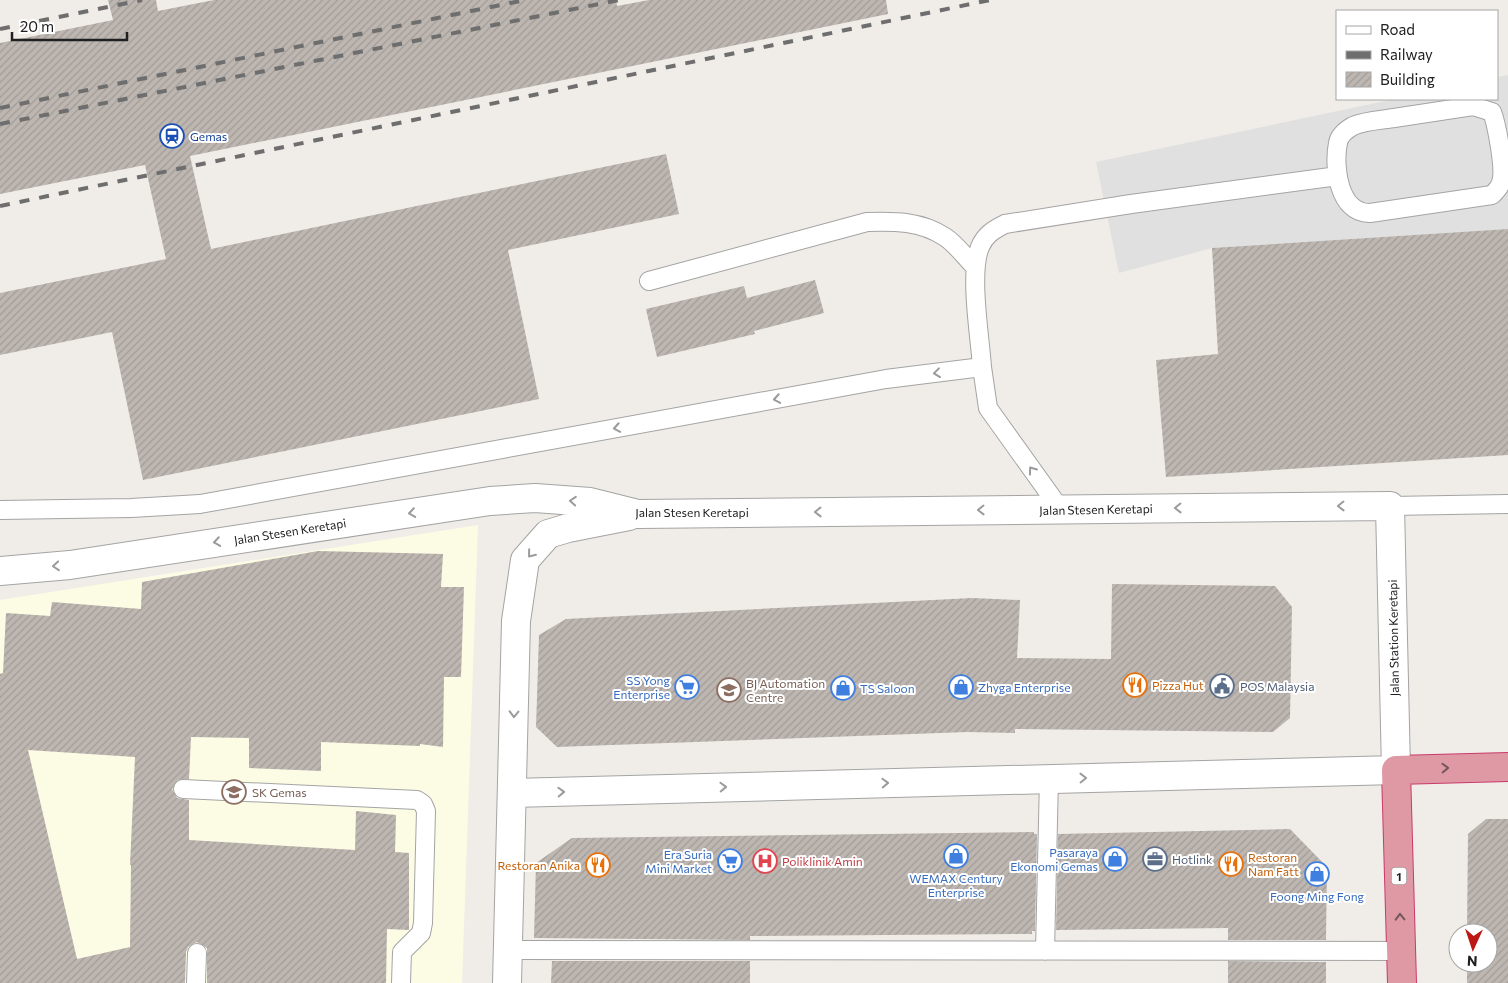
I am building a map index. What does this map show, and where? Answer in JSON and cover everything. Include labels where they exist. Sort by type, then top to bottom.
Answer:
[{"type":"highway","points":[[1396,770],[1508,766]]},
{"type":"highway","name":"1","points":[[1396,770],[1402,983]]},
{"type":"street","name":"Jalan Stesen Keretapi","points":[[0,571],[70,565],[490,501],[535,498],[590,502],[638,514],[1390,506]]},
{"type":"street","name":"Jalan Station Keretapi","points":[[1390,506],[1396,770]]},
{"type":"street","points":[[506,983],[516,621],[525,560],[548,534],[568,528],[638,514]]},
{"type":"street","points":[[512,793],[1396,770]]},
{"type":"lane","points":[[1473,106],[1492,112],[1496,122],[1502,177],[1499,187],[1492,195],[1404,210],[1362,213],[1346,202],[1338,176],[1338,142],[1343,133],[1354,126],[1473,106]]},
{"type":"lane","points":[[1061,510],[988,408],[982,367],[975,268],[980,247],[990,232],[1005,224],[1131,204],[1338,176]]},
{"type":"lane","points":[[650,281],[866,222],[899,221],[928,227],[946,237],[975,268]]},
{"type":"lane","points":[[0,510],[131,508],[200,504],[886,379],[982,367]]},
{"type":"lane","points":[[1390,506],[1508,504]]},
{"type":"lane","points":[[1045,951],[1049,778]]},
{"type":"lane","points":[[183,789],[417,800],[423,804],[426,811],[423,922],[421,933],[402,952],[400,983]]},
{"type":"lane","points":[[508,950],[1401,951]]},
{"type":"lane","points":[[196,983],[197,953]]},
{"type":"shaded area","points":[[1508,75],[1508,229],[1212,248],[1119,273],[1096,162],[1390,100],[1498,100],[1498,77]]},
{"type":"shaded area","name":"SK Gemas","points":[[478,525],[462,983],[0,983],[0,600]]},
{"type":"building","points":[[108,0],[156,0],[158,11],[214,0],[616,0],[617,6],[649,0],[886,0],[888,14],[190,156],[211,249],[666,154],[679,214],[508,250],[539,399],[143,480],[112,332],[0,355],[0,293],[166,259],[145,165],[0,194],[0,43],[113,20]]},
{"type":"building","points":[[1508,229],[1508,455],[1166,477],[1156,360],[1218,354],[1212,248]]},
{"type":"building","points":[[815,280],[824,313],[754,331],[755,334],[657,357],[646,309],[744,286],[747,298]]},
{"type":"building","name":"SK Gemas","points":[[318,551],[443,554],[441,587],[464,587],[461,677],[444,677],[443,747],[420,744],[420,746],[321,742],[321,771],[249,768],[249,738],[191,737],[189,779],[178,780],[172,789],[177,798],[189,800],[189,840],[355,850],[356,811],[396,815],[395,852],[409,853],[409,930],[387,929],[386,983],[207,983],[207,948],[197,942],[188,947],[186,952],[185,983],[0,983],[0,674],[3,673],[6,613],[50,616],[52,602],[141,609],[142,582]],"holes":[[[28,750],[135,757],[130,865],[130,947],[77,959]]]},
{"type":"building","points":[[1112,584],[1275,586],[1292,607],[1290,718],[1273,732],[1015,729],[1015,733],[967,732],[557,747],[536,727],[539,635],[566,619],[972,598],[1020,600],[1017,658],[1111,659]]},
{"type":"building","points":[[1486,819],[1508,819],[1508,983],[1467,983],[1467,973],[1498,973],[1498,923],[1467,923],[1468,834]]},
{"type":"building","points":[[1290,829],[1327,867],[1326,940],[1228,940],[1228,928],[1056,930],[1058,834]]},
{"type":"building","points":[[1034,832],[1034,834],[1037,834],[1035,931],[1032,931],[1032,934],[750,936],[750,940],[534,938],[536,863],[572,838]]},
{"type":"building","points":[[552,961],[750,961],[750,983],[551,983]]},
{"type":"building","points":[[1228,961],[1326,962],[1326,983],[1228,983]]},
{"type":"railway","points":[[0,29],[142,0]]},
{"type":"railway","points":[[0,108],[525,0]]},
{"type":"railway","points":[[0,124],[619,0]]},
{"type":"railway","points":[[0,206],[990,0]]},
{"type":"place","name":"Gemas","points":[[172,136]]},
{"type":"place","name":"Pizza Hut","points":[[1135,685]]},
{"type":"place","name":"POS Malaysia","points":[[1222,686]]},
{"type":"place","name":"SS Yong Enterprise","points":[[687,687]]},
{"type":"place","name":"Zhyga Enterprise","points":[[961,687]]},
{"type":"place","name":"TS Saloon","points":[[843,688]]},
{"type":"place","name":"BJ Automation Centre","points":[[729,690]]},
{"type":"place","name":"SK Gemas","points":[[234,792]]},
{"type":"place","name":"WEMAX Century Enterprise","points":[[956,856]]},
{"type":"place","name":"Pasaraya Ekonomi Gemas","points":[[1115,859]]},
{"type":"place","name":"Hotlink","points":[[1155,859]]},
{"type":"place","name":"Era Suria Mini Market","points":[[730,861]]},
{"type":"place","name":"Poliklinik Amin","points":[[765,861]]},
{"type":"place","name":"Restoran Nam Fatt","points":[[1231,864]]},
{"type":"place","name":"Restoran Anika","points":[[598,865]]},
{"type":"place","name":"Foong Ming Fong","points":[[1317,874]]}]
